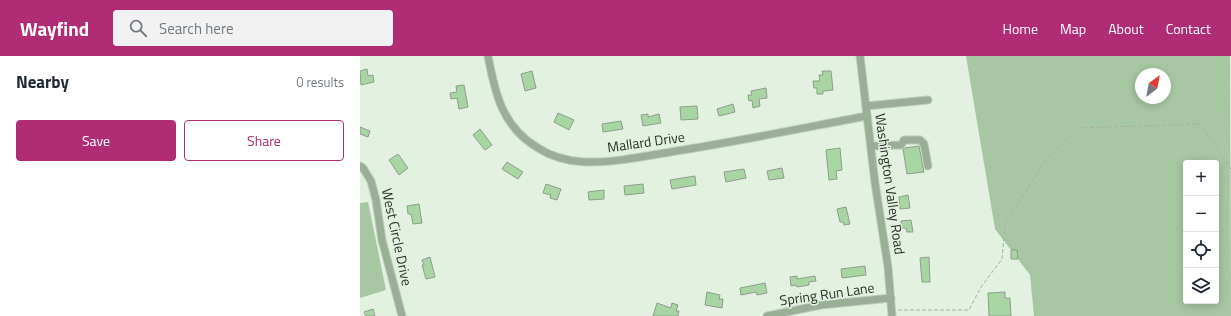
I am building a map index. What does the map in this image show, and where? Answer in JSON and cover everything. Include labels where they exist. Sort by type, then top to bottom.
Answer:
[{"type":"street","name":"Mallard Drive","points":[[488,56],[494,88],[499,103],[511,124],[536,148],[550,155],[566,160],[598,162],[629,158],[733,142],[867,116]]},
{"type":"street","name":"Washington Valley Road","points":[[860,56],[888,267],[892,313]]},
{"type":"street","points":[[866,106],[928,100]]},
{"type":"street","points":[[871,146],[901,145],[904,140],[920,140],[924,144],[928,166]]},
{"type":"street","name":"West Circle Drive","points":[[360,166],[363,168],[371,181],[376,200],[382,240],[402,316]]},
{"type":"street","name":"Spring Run Lane","points":[[767,316],[821,305],[891,298]]},
{"type":"path","points":[[892,313],[969,310],[981,287],[1002,259],[1005,225],[1046,159],[1079,128],[1200,124],[1231,169]]},
{"type":"green space","points":[[966,56],[1230,56],[1231,316],[1034,316],[1030,275],[995,229]]},
{"type":"green space","points":[[368,202],[386,290],[360,298],[360,203]]},
{"type":"building","points":[[367,69],[368,76],[373,75],[374,82],[361,85],[360,71]]},
{"type":"building","points":[[532,71],[536,88],[525,91],[521,74]]},
{"type":"building","points":[[822,71],[831,71],[833,90],[823,91],[823,94],[817,94],[817,88],[814,88],[813,81],[820,81],[819,75],[823,75]]},
{"type":"building","points":[[464,85],[468,107],[459,109],[457,98],[451,99],[450,93],[457,92],[456,86]]},
{"type":"building","points":[[766,88],[767,98],[759,99],[760,106],[753,108],[752,100],[749,101],[748,95],[752,95],[751,91]]},
{"type":"building","points":[[733,104],[735,112],[719,116],[717,109]]},
{"type":"building","points":[[697,106],[698,119],[681,120],[680,107]]},
{"type":"building","points":[[558,113],[574,120],[569,130],[554,122]]},
{"type":"building","points":[[648,114],[648,117],[659,114],[661,123],[643,126],[641,115]]},
{"type":"building","points":[[621,121],[623,129],[603,132],[602,124]]},
{"type":"building","points":[[360,127],[370,131],[368,137],[360,134]]},
{"type":"building","points":[[480,129],[492,145],[485,150],[473,135]]},
{"type":"building","points":[[919,146],[924,172],[907,174],[903,149]]},
{"type":"building","points":[[840,148],[842,170],[836,171],[837,179],[829,180],[826,150]]},
{"type":"building","points":[[398,154],[408,168],[399,175],[389,160]]},
{"type":"building","points":[[507,162],[523,172],[518,179],[502,169]]},
{"type":"building","points":[[782,168],[784,178],[769,180],[767,171]]},
{"type":"building","points":[[744,169],[746,178],[726,182],[724,172]]},
{"type":"building","points":[[695,176],[696,185],[672,189],[670,180]]},
{"type":"building","points":[[546,184],[561,189],[557,200],[550,198],[551,195],[543,193]]},
{"type":"building","points":[[643,184],[644,193],[625,195],[624,186]]},
{"type":"building","points":[[604,190],[604,199],[589,200],[588,192]]},
{"type":"building","points":[[908,195],[910,208],[900,209],[899,197]]},
{"type":"building","points":[[419,204],[422,223],[413,224],[411,214],[408,214],[407,206]]},
{"type":"building","points":[[846,207],[850,224],[844,225],[843,222],[840,222],[837,209]]},
{"type":"building","points":[[911,220],[913,232],[907,232],[906,228],[902,228],[901,221]]},
{"type":"building","points":[[1011,250],[1017,250],[1018,259],[1011,259]]},
{"type":"building","points":[[430,257],[435,277],[426,279],[422,260]]},
{"type":"building","points":[[929,257],[930,282],[922,282],[920,258]]},
{"type":"building","points":[[865,266],[866,275],[842,278],[841,269]]},
{"type":"building","points":[[797,276],[797,279],[815,276],[816,281],[809,282],[809,285],[797,287],[796,285],[791,286],[790,277]]},
{"type":"building","points":[[765,283],[767,293],[757,295],[756,292],[741,295],[740,288]]},
{"type":"building","points":[[707,292],[720,295],[719,299],[723,299],[722,308],[705,305]]},
{"type":"building","points":[[1005,292],[1005,298],[1010,298],[1011,316],[989,316],[988,293]]},
{"type":"building","points":[[657,303],[671,308],[672,303],[678,305],[676,311],[679,311],[678,316],[653,316]]},
{"type":"building","points":[[373,309],[375,316],[366,316],[364,312]]}]
